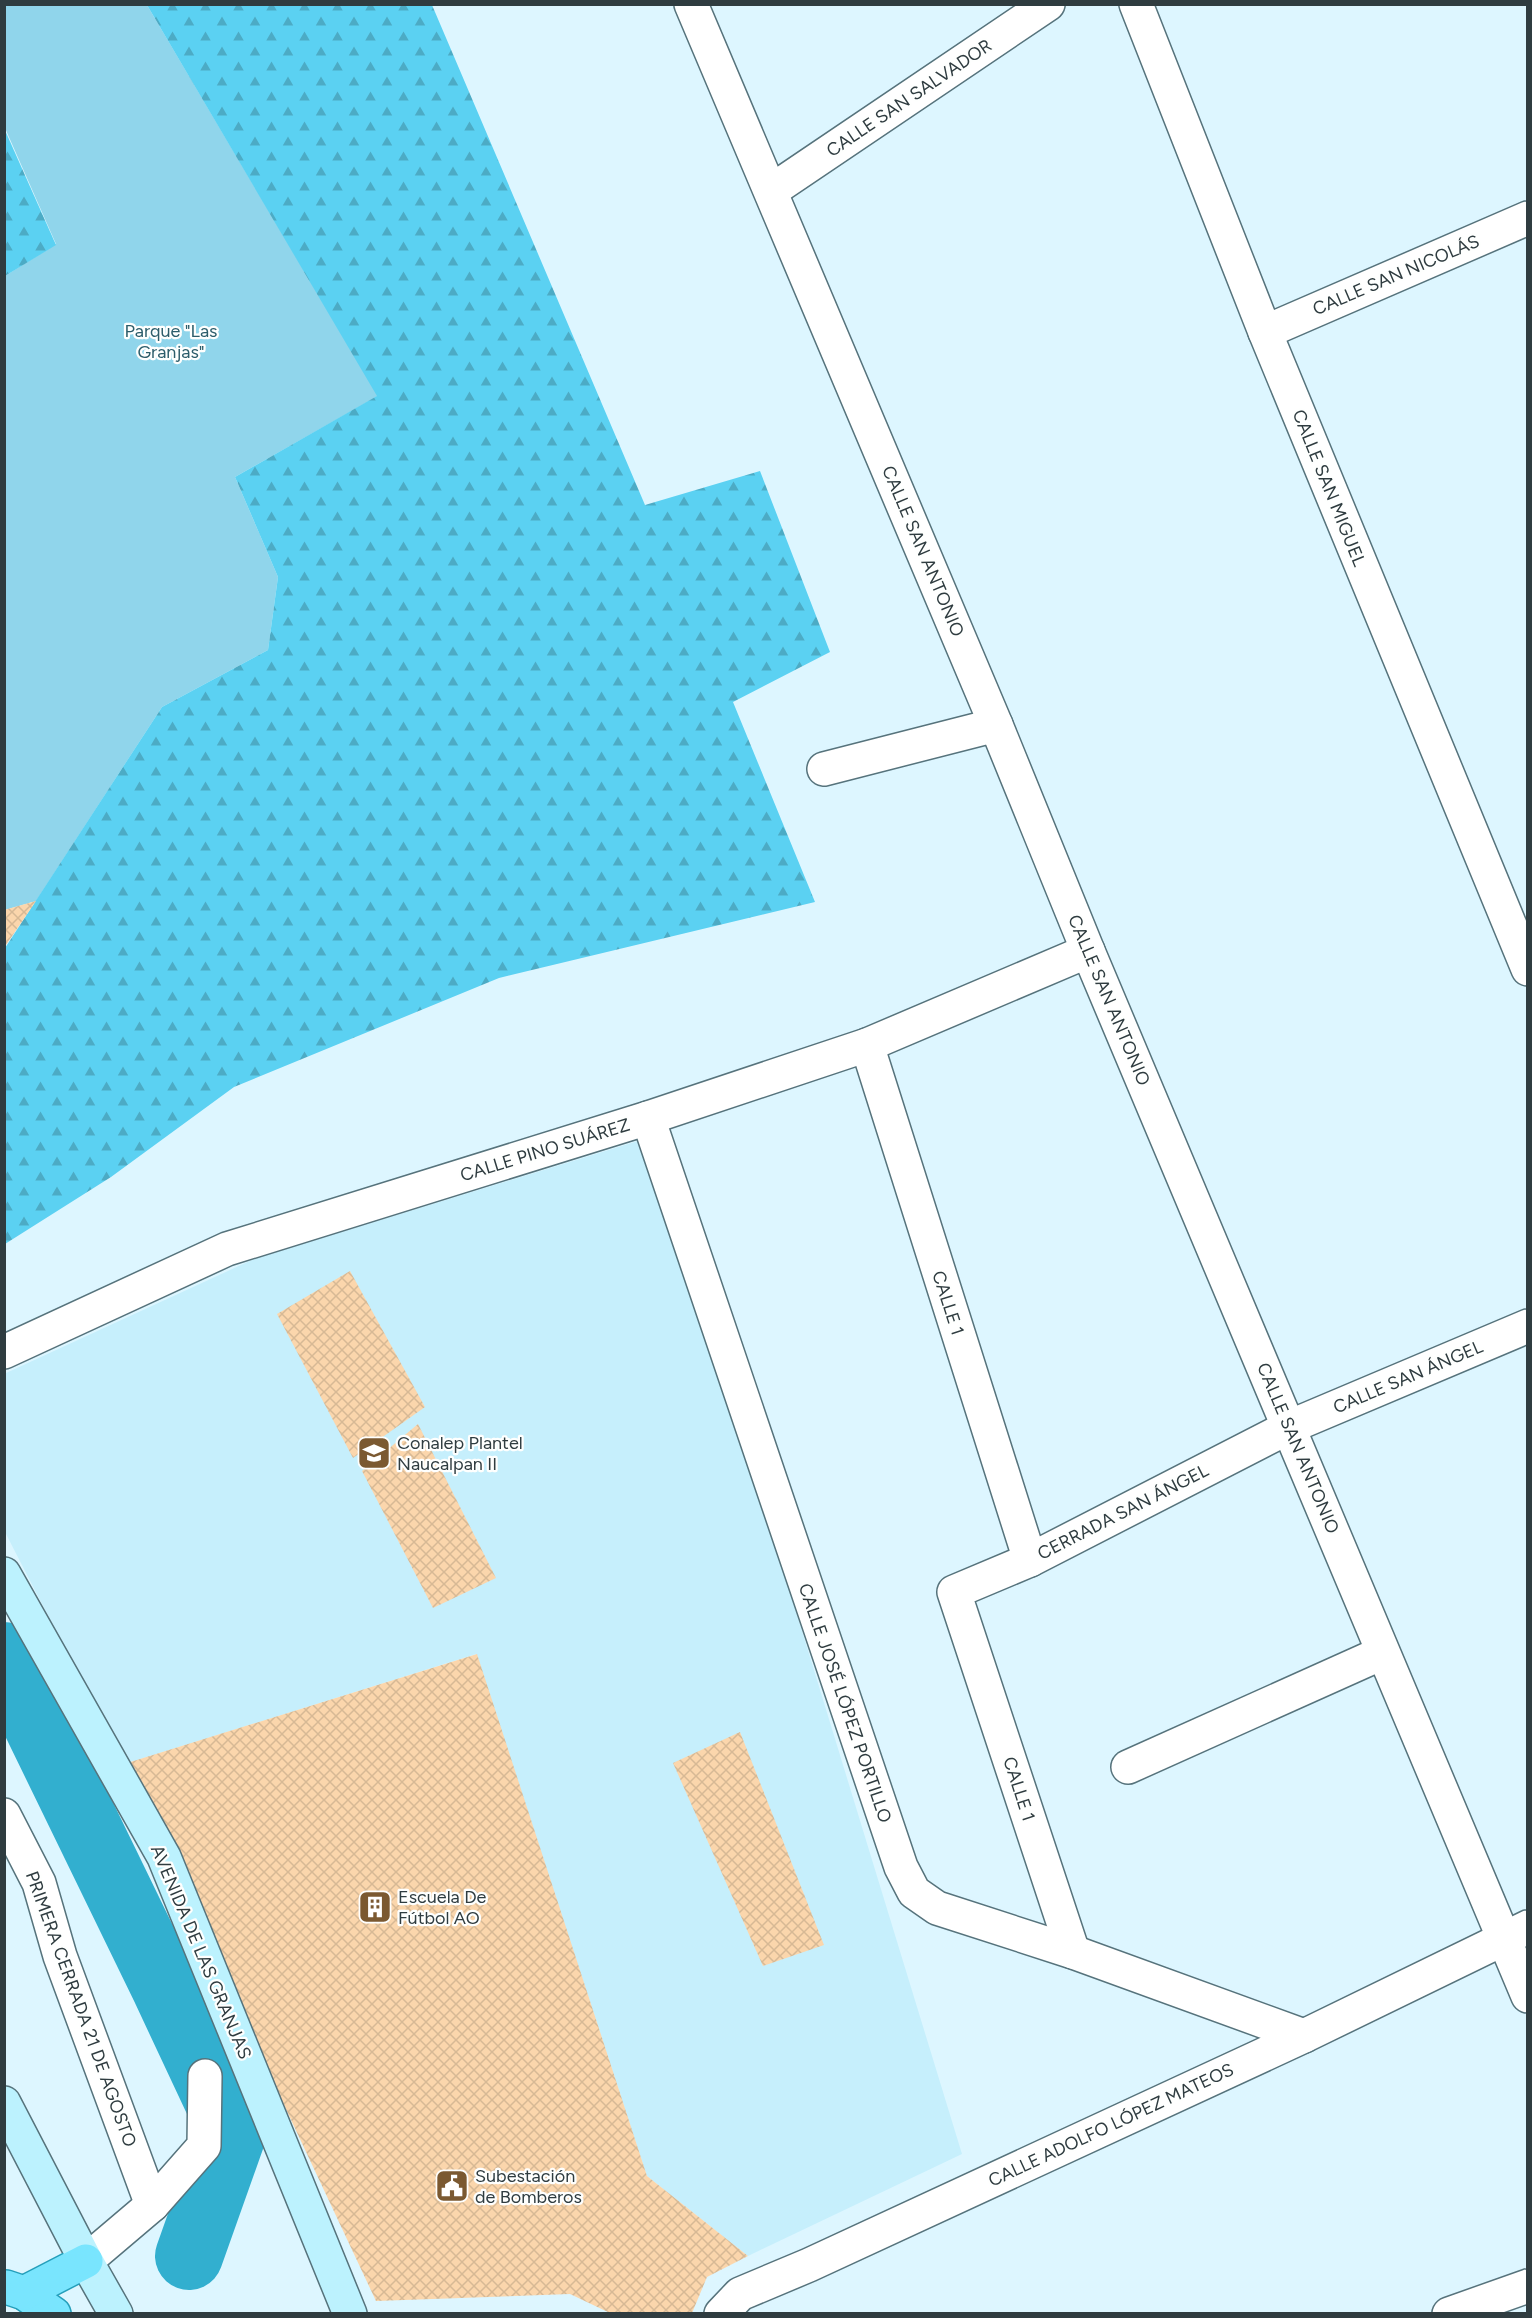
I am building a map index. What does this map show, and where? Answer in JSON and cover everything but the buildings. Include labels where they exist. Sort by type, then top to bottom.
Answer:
[{"type":"main road","points":[[14,2289],[86,2261]]},
{"type":"main road","points":[[14,2289],[54,2313]]},
{"type":"street","name":"CALLE SAN ANTONIO","points":[[691,4],[996,724],[1088,951],[1382,1653],[1515,1933],[1527,1996]]},
{"type":"street","name":"CALLE SAN SALVADOR","points":[[771,191],[1048,4]]},
{"type":"street","name":"CALLE SAN MIGUEL","points":[[1136,4],[1265,332],[1527,969]]},
{"type":"street","name":"CALLE SAN NICOLÁS","points":[[1265,332],[1527,218]]},
{"type":"street","points":[[824,769],[996,724]]},
{"type":"street","name":"CALLE PINO SUÁREZ","points":[[4,1352],[227,1249],[648,1118],[867,1045],[1088,951]]},
{"type":"street","name":"CALLE 1","points":[[867,1045],[1030,1560]]},
{"type":"street","name":"CALLE JOSÉ LÓPEZ PORTILLO","points":[[648,1118],[901,1867],[914,1892],[937,1908],[1073,1952],[1304,2036]]},
{"type":"street","name":"CALLE SAN ÁNGEL","points":[[1289,1427],[1527,1326]]},
{"type":"street","name":"CERRADA SAN ÁNGEL","points":[[954,1592],[1030,1560],[1289,1427]]},
{"type":"street","name":"AVENIDA DE LAS GRANJAS","points":[[4,1574],[164,1857],[350,2313]]},
{"type":"street","name":"CALLE 1","points":[[954,1592],[1073,1952]]},
{"type":"street","points":[[1128,1767],[1382,1653]]},
{"type":"street","name":"PRIMERA CERRADA 21 DE AGOSTO","points":[[4,1815],[39,1883],[60,1956],[152,2205]]},
{"type":"street","name":"CALLE ADOLFO LÓPEZ MATEOS","points":[[721,2313],[740,2294],[841,2250],[1304,2036],[1515,1933]]},
{"type":"street","points":[[86,2261],[152,2205],[204,2146],[205,2076]]},
{"type":"street","points":[[4,2103],[86,2261],[116,2313]]},
{"type":"street","points":[[1449,2313],[1527,2286]]},
{"type":"shaded area","name":"Conalep Plantel Naucalpan II","points":[[638,1141],[780,1559],[962,2154],[748,2256],[647,2176],[476,1654],[124,1764],[5,1532],[4,1374],[254,1259]]},
{"type":"green space","name":"Parque \"Las Granjas\"","points":[[5,5],[147,5],[378,396],[235,477],[278,577],[268,650],[162,707],[36,901],[5,910],[5,276],[56,244],[5,128]]},
{"type":"green space","points":[[147,5],[432,5],[645,505],[760,471],[830,652],[733,702],[815,902],[499,978],[234,1087],[111,1177],[5,1244],[5,948],[162,707],[268,650],[278,577],[235,477],[377,396]]},
{"type":"green space","points":[[4,128],[56,245],[5,276],[4,276]]},
{"type":"waterway","points":[[4,1656],[233,2132],[189,2256]]},
{"type":"place","name":"Conalep Plantel Naucalpan II","points":[[374,1453]]},
{"type":"place","name":"Escuela De Fútbol AO","points":[[375,1907]]},
{"type":"place","name":"Subestación de Bomberos","points":[[452,2186]]}]
